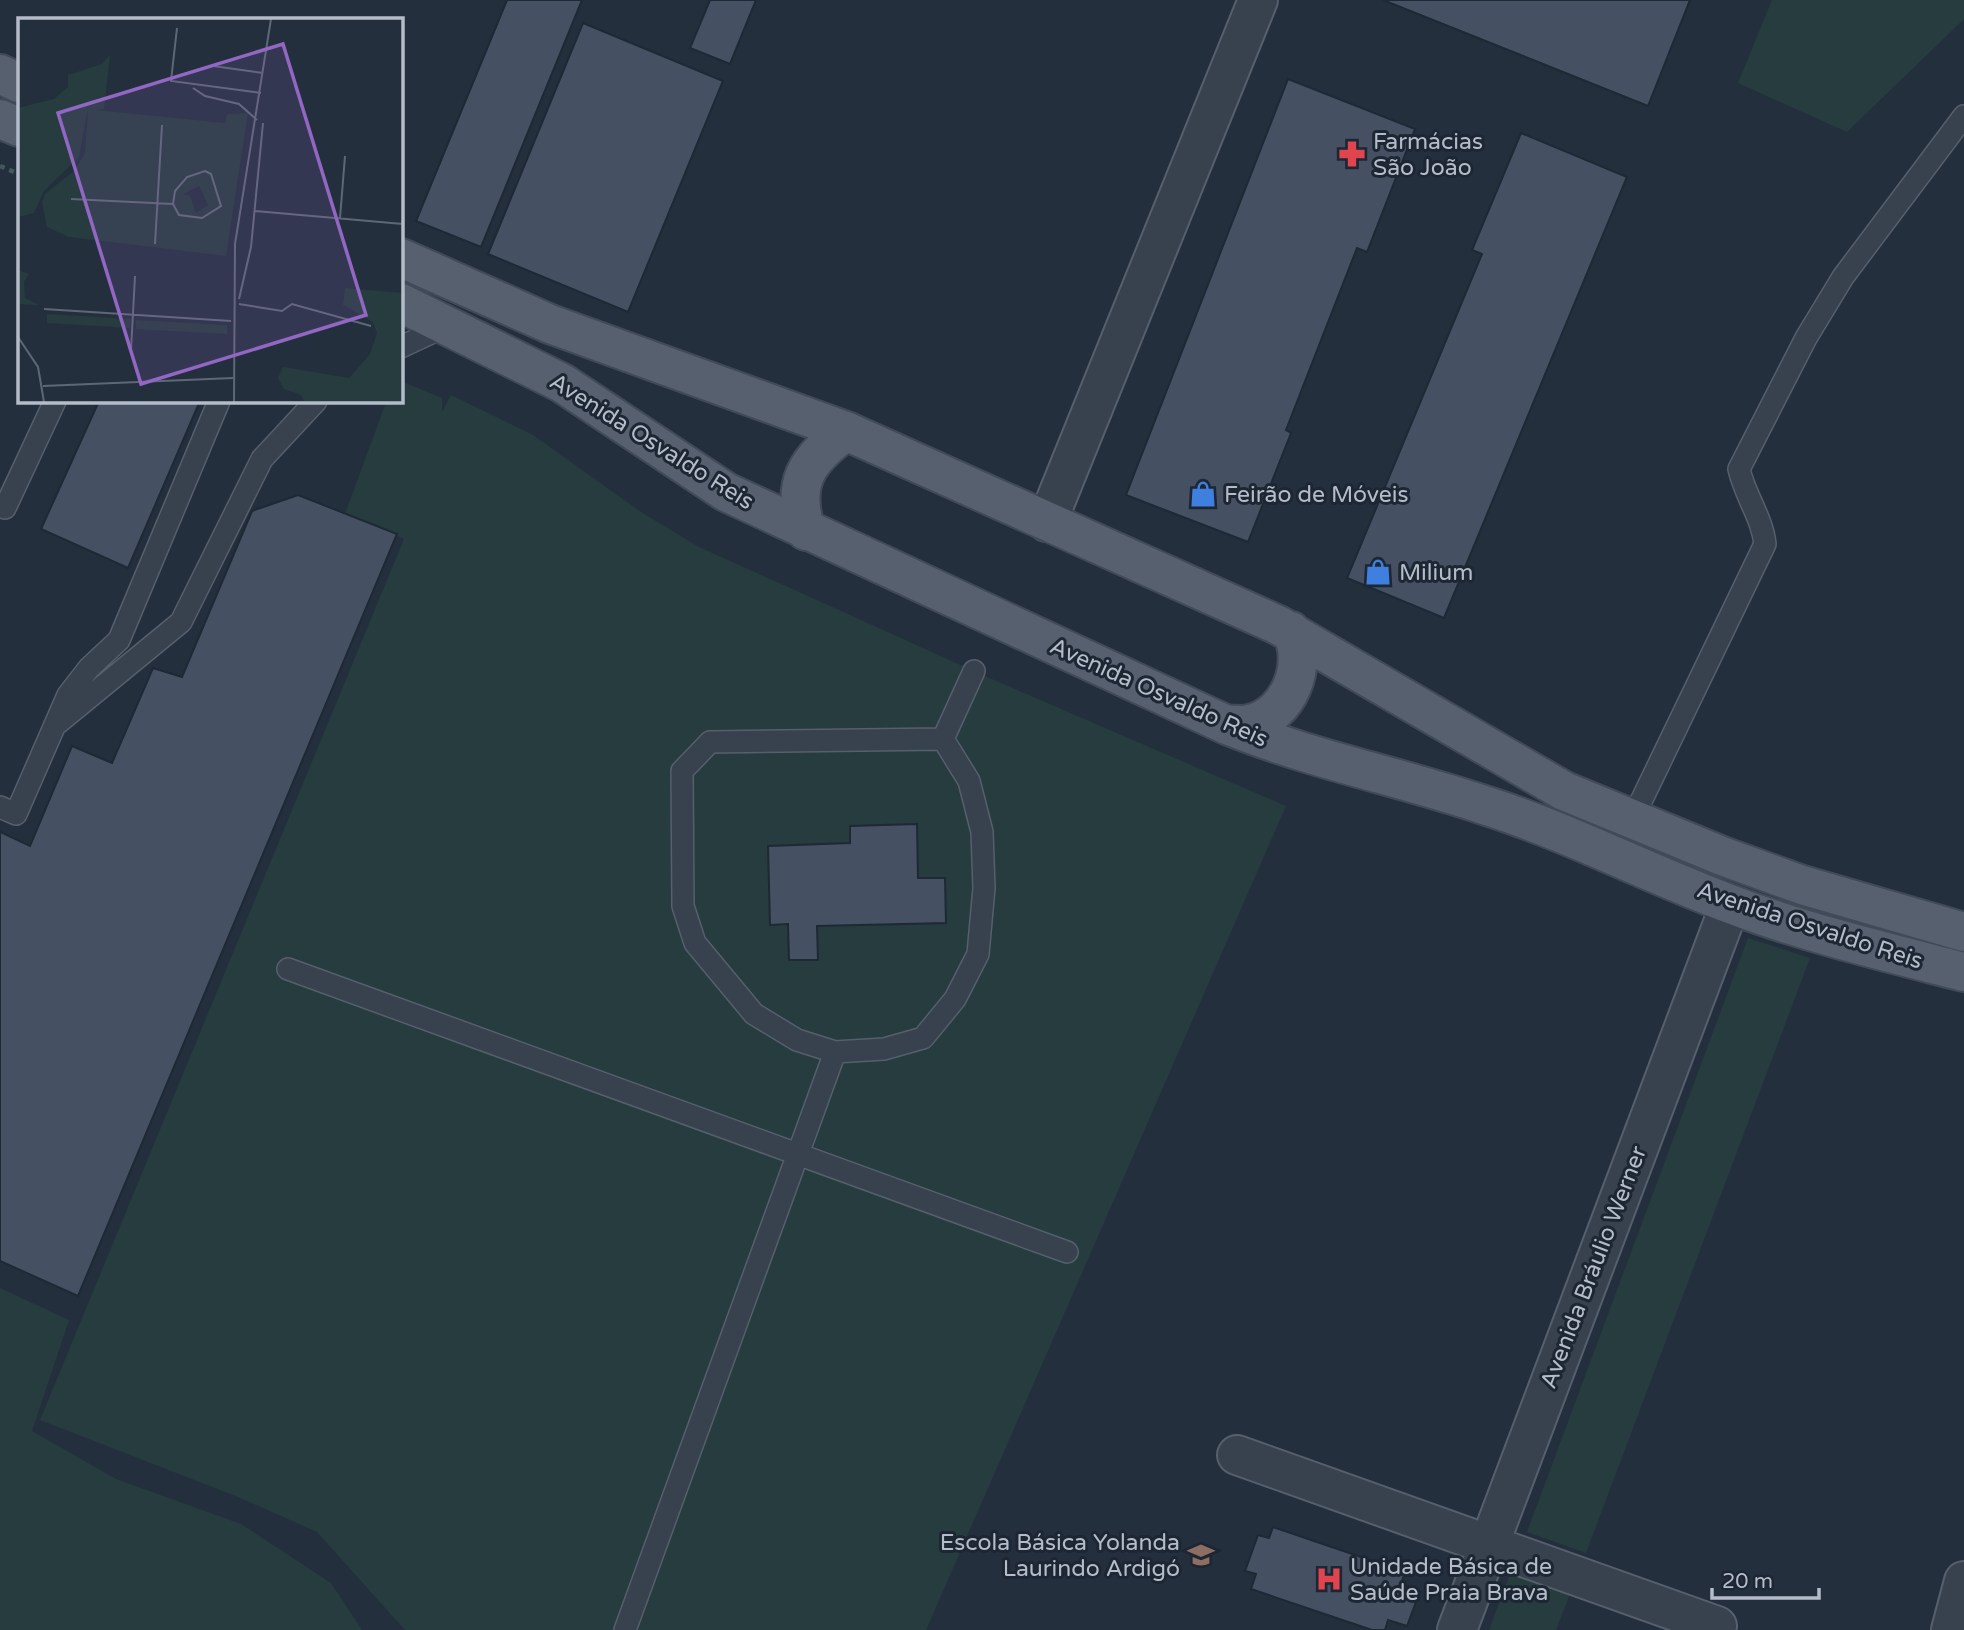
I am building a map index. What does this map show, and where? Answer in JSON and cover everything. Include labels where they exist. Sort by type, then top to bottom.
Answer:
[{"type":"main road","points":[[0,74],[18,83]]},
{"type":"main road","points":[[0,118],[18,127]]},
{"type":"main road","name":"Avenida Osvaldo Reis","points":[[402,258],[550,324],[846,431],[1291,631],[1500,756],[1564,790],[1632,820],[1802,885],[1964,932]]},
{"type":"main road","name":"Avenida Osvaldo Reis","points":[[402,303],[562,383],[726,492],[1227,724],[1286,749],[1506,812],[1730,905],[1964,972]]},
{"type":"main road","points":[[806,531],[799,509],[800,485],[809,464],[824,446],[846,431]]},
{"type":"main road","points":[[1227,724],[1250,724],[1283,702],[1293,684],[1299,657],[1298,645],[1291,631]]},
{"type":"street","points":[[1047,522],[1258,0]]},
{"type":"street","name":"Avenida Bráulio Werner","points":[[1457,1630],[1730,905]]},
{"type":"street","points":[[1237,1455],[1717,1626]]},
{"type":"street","points":[[1951,1630],[1964,1581]]},
{"type":"lane","points":[[1632,820],[1765,544],[1763,528],[1744,492],[1739,469],[1806,338],[1843,276],[1964,116]]},
{"type":"lane","points":[[402,347],[448,325]]},
{"type":"lane","points":[[5,508],[54,402]]},
{"type":"lane","points":[[0,807],[16,814],[68,695],[103,654],[119,640],[219,402]]},
{"type":"lane","points":[[51,729],[181,622],[262,459],[315,402]]},
{"type":"lane","points":[[103,654],[126,668]]},
{"type":"lane","points":[[943,739],[974,671]]},
{"type":"lane","points":[[943,739],[969,781],[982,832],[984,888],[978,954],[956,999],[923,1038],[884,1049],[835,1052],[797,1040],[754,1014],[695,943],[683,906],[682,771],[710,742],[943,739]]},
{"type":"lane","points":[[288,969],[1067,1252]]},
{"type":"lane","points":[[625,1630],[835,1052]]},
{"type":"path","points":[[0,166],[18,174]]},
{"type":"green space","points":[[1772,0],[1964,0],[1964,19],[1847,132],[1738,83]]},
{"type":"green space","points":[[402,381],[442,398],[442,412],[451,395],[533,435],[641,512],[697,546],[987,677],[1286,806],[926,1630],[405,1630],[317,1532],[238,1497],[40,1420],[404,539],[345,514],[385,405],[378,402],[402,402]],"holes":[[[917,824],[918,878],[945,878],[817,926],[817,960],[789,960],[788,924],[771,925],[769,846],[850,843],[850,826]]]},
{"type":"green space","points":[[1748,938],[1810,958],[1586,1553],[1527,1532]]},
{"type":"green space","points":[[0,1288],[69,1320],[32,1431],[116,1479],[241,1524],[331,1583],[362,1630],[0,1630]]},
{"type":"green space","points":[[1512,1568],[1572,1589],[1556,1630],[1489,1630]]},
{"type":"building","points":[[507,0],[582,0],[481,247],[416,221]]},
{"type":"building","points":[[710,0],[756,0],[730,64],[690,48]]},
{"type":"building","points":[[1383,0],[1690,0],[1648,106]]},
{"type":"building","points":[[583,23],[723,81],[628,312],[488,254]]},
{"type":"building","points":[[1288,79],[1415,129],[1367,252],[1357,248],[1286,430],[1291,433],[1248,542],[1126,495]]},
{"type":"building","points":[[1521,133],[1627,177],[1444,618],[1347,578],[1482,254],[1472,250]]},
{"type":"building","points":[[99,402],[200,402],[128,568],[41,529]]},
{"type":"building","points":[[298,495],[397,534],[78,1296],[0,1261],[0,832],[30,846],[72,746],[112,763],[153,668],[182,677],[252,511]]},
{"type":"building","points":[[917,824],[918,878],[945,878],[946,923],[817,926],[818,960],[789,960],[788,924],[770,925],[768,846],[850,843],[850,826]]},
{"type":"building","name":"Unidade Básica de Saúde Praia Brava","points":[[1273,1527],[1405,1572],[1401,1584],[1420,1591],[1407,1626],[1388,1620],[1385,1630],[1372,1630],[1251,1589],[1256,1574],[1245,1571],[1258,1535],[1269,1538]]},
{"type":"place","name":"Farmácias São João","points":[[1352,154]]},
{"type":"place","name":"Feirão de Móveis","points":[[1203,494]]},
{"type":"place","name":"Milium","points":[[1378,572]]},
{"type":"place","name":"Escola Básica Yolanda Laurindo Ardigó","points":[[1201,1555]]},
{"type":"place","name":"Unidade Básica de Saúde Praia Brava","points":[[1329,1579]]}]
